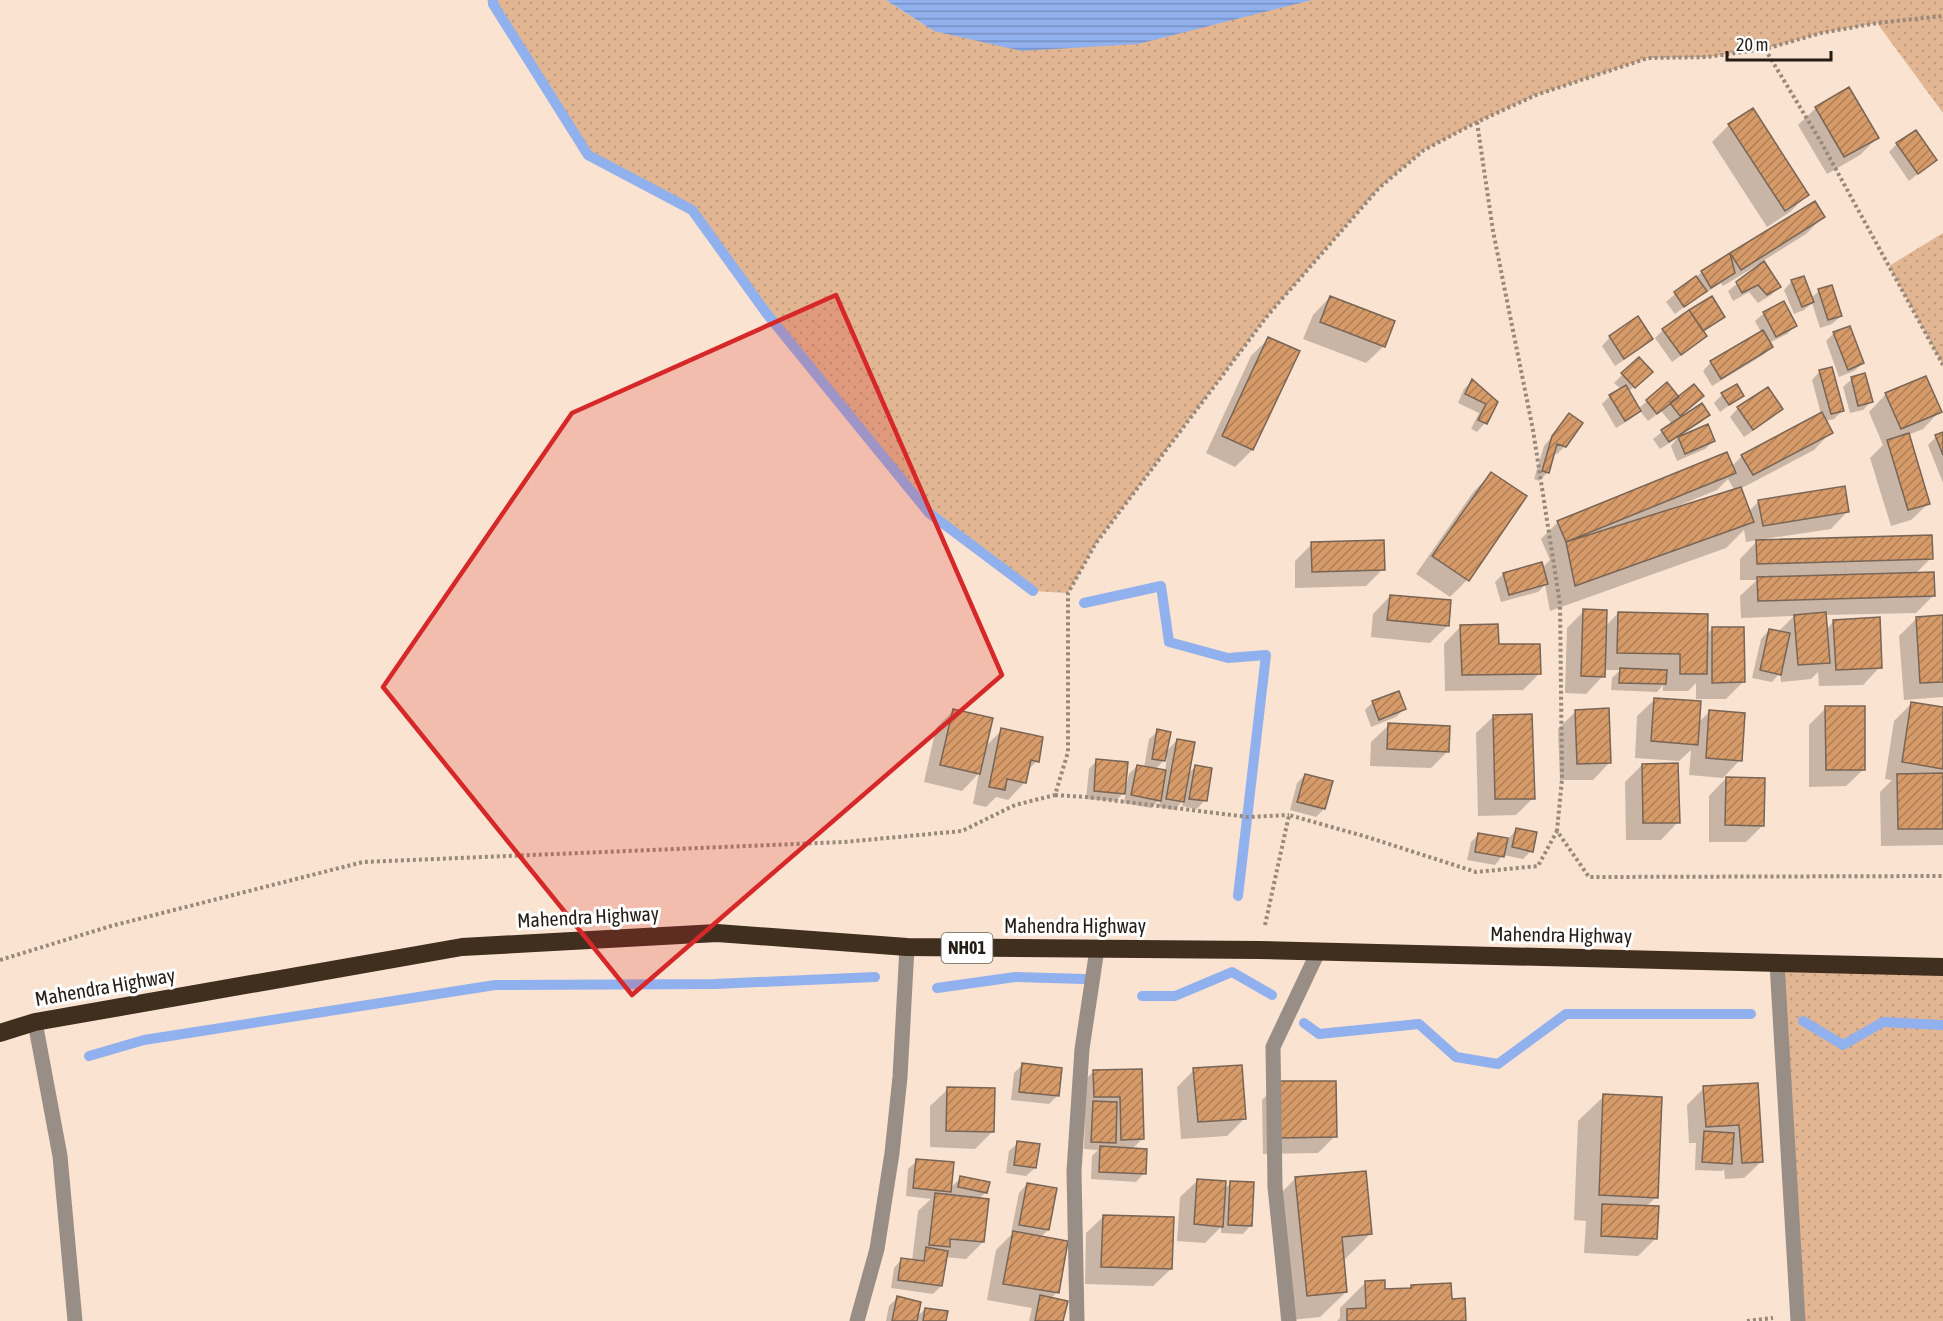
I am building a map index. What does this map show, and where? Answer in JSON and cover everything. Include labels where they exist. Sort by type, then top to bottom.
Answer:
[{"type":"highway","name":"Mahendra Highway","points":[[0,1033],[35,1022],[462,947],[717,933],[907,947],[1259,950],[1943,967]]},
{"type":"street","points":[[857,1321],[877,1249],[892,1153],[900,1077],[907,947]]},
{"type":"street","points":[[1077,1321],[1074,1171],[1082,1049],[1097,949]]},
{"type":"street","points":[[1288,1321],[1275,1187],[1273,1047],[1318,952]]},
{"type":"street","points":[[1777,963],[1798,1321]]},
{"type":"street","points":[[35,1022],[60,1156],[75,1321]]},
{"type":"path","points":[[1055,795],[1068,752],[1068,593],[1096,543],[1268,315],[1379,188],[1424,150],[1477,122],[1536,95],[1648,58],[1707,57],[1765,49],[1821,33],[1877,23],[1943,16]]},
{"type":"path","points":[[1765,49],[1821,142],[1943,365]]},
{"type":"path","points":[[0,960],[111,926],[363,862],[844,842],[962,831],[1015,805],[1055,795],[1248,817],[1288,815],[1476,872],[1538,866],[1557,831],[1562,779],[1560,604],[1533,429],[1493,231],[1477,122]]},
{"type":"path","points":[[1259,950],[1274,890],[1288,815]]},
{"type":"path","points":[[1557,831],[1589,877],[1943,876]]},
{"type":"highlighted area","points":[[836,295],[1002,675],[632,995],[383,687],[572,413]]},
{"type":"shaded area","points":[[487,0],[886,0],[934,31],[1291,4],[1312,0],[1943,0],[1943,113],[1877,23],[1821,33],[1765,49],[1707,57],[1648,58],[1536,95],[1477,122],[1424,150],[1379,188],[1268,315],[1096,543],[1068,593],[1033,591],[929,513],[767,314],[692,210],[588,155]]},
{"type":"shaded area","points":[[1943,233],[1943,365],[1889,266]]},
{"type":"shaded area","points":[[1777,963],[1943,967],[1943,1321],[1798,1321]]},
{"type":"water","points":[[886,0],[1312,0],[1138,44],[1021,51],[934,31]]},
{"type":"building","points":[[1849,87],[1879,138],[1844,157],[1815,107]]},
{"type":"building","points":[[1753,108],[1809,195],[1785,211],[1728,124]]},
{"type":"building","points":[[1916,130],[1937,160],[1918,174],[1896,143]]},
{"type":"building","points":[[1815,201],[1825,217],[1741,270],[1730,253]]},
{"type":"building","points":[[1730,253],[1735,273],[1711,288],[1701,271]]},
{"type":"building","points":[[1764,261],[1781,287],[1767,295],[1758,285],[1742,293],[1736,282]]},
{"type":"building","points":[[1696,276],[1707,291],[1684,307],[1674,292]]},
{"type":"building","points":[[1804,276],[1814,302],[1802,307],[1791,280]]},
{"type":"building","points":[[1832,285],[1842,316],[1828,320],[1818,289]]},
{"type":"building","points":[[1330,296],[1395,321],[1385,347],[1320,322]]},
{"type":"building","points":[[1712,296],[1725,317],[1703,331],[1689,310]]},
{"type":"building","points":[[1784,301],[1797,326],[1776,337],[1763,312]]},
{"type":"building","points":[[1689,310],[1707,336],[1681,355],[1662,329]]},
{"type":"building","points":[[1638,316],[1653,339],[1624,359],[1609,336]]},
{"type":"building","points":[[1850,326],[1864,363],[1848,370],[1833,332]]},
{"type":"building","points":[[1763,330],[1773,347],[1721,379],[1710,361]]},
{"type":"building","points":[[1268,337],[1300,351],[1253,450],[1222,436]]},
{"type":"building","points":[[1639,357],[1653,372],[1635,388],[1621,373]]},
{"type":"building","points":[[1832,367],[1844,411],[1831,414],[1819,370]]},
{"type":"building","points":[[1865,373],[1873,402],[1858,406],[1851,377]]},
{"type":"building","points":[[1926,376],[1942,412],[1901,429],[1885,393]]},
{"type":"building","points":[[1472,379],[1498,402],[1487,424],[1478,420],[1486,404],[1465,394]]},
{"type":"building","points":[[1667,382],[1679,397],[1657,414],[1646,400]]},
{"type":"building","points":[[1694,384],[1704,396],[1680,416],[1670,403]]},
{"type":"building","points":[[1737,384],[1744,396],[1729,405],[1721,393]]},
{"type":"building","points":[[1626,385],[1641,411],[1625,421],[1609,395]]},
{"type":"building","points":[[1768,387],[1783,409],[1753,430],[1737,407]]},
{"type":"building","points":[[1702,403],[1710,415],[1669,442],[1661,430]]},
{"type":"building","points":[[1822,412],[1833,433],[1753,475],[1741,455]]},
{"type":"building","points":[[1569,413],[1583,423],[1566,447],[1557,444],[1549,473],[1542,471],[1552,436]]},
{"type":"building","points":[[1708,424],[1715,441],[1685,454],[1678,437]]},
{"type":"building","points":[[1943,432],[1943,455],[1935,435]]},
{"type":"building","points":[[1909,433],[1930,504],[1908,510],[1887,440]]},
{"type":"building","points":[[1727,452],[1736,473],[1566,542],[1557,521]]},
{"type":"building","points":[[1491,472],[1527,496],[1469,581],[1432,556]]},
{"type":"building","points":[[1845,486],[1849,512],[1763,526],[1758,500]]},
{"type":"building","points":[[1741,487],[1754,522],[1575,586],[1566,542]]},
{"type":"building","points":[[1932,535],[1933,559],[1757,564],[1756,540]]},
{"type":"building","points":[[1384,540],[1385,570],[1312,572],[1311,542]]},
{"type":"building","points":[[1542,562],[1548,584],[1509,595],[1503,573]]},
{"type":"building","points":[[1934,572],[1935,596],[1758,601],[1757,577]]},
{"type":"building","points":[[1390,595],[1451,600],[1449,626],[1387,620]]},
{"type":"building","points":[[1583,609],[1607,610],[1605,677],[1581,676]]},
{"type":"building","points":[[1618,612],[1708,614],[1707,674],[1680,674],[1680,654],[1617,653]]},
{"type":"building","points":[[1826,612],[1830,663],[1798,665],[1794,615]]},
{"type":"building","points":[[1943,615],[1943,682],[1920,683],[1916,617]]},
{"type":"building","points":[[1880,617],[1882,668],[1836,670],[1833,620]]},
{"type":"building","points":[[1498,624],[1499,644],[1540,644],[1541,674],[1462,675],[1460,625]]},
{"type":"building","points":[[1712,627],[1744,627],[1745,682],[1712,683]]},
{"type":"building","points":[[1769,629],[1790,633],[1781,675],[1760,670]]},
{"type":"building","points":[[1620,668],[1667,670],[1666,684],[1619,683]]},
{"type":"building","points":[[1399,691],[1406,709],[1379,720],[1372,701]]},
{"type":"building","points":[[1654,698],[1701,701],[1698,745],[1651,741]]},
{"type":"building","points":[[1911,702],[1943,707],[1943,769],[1902,762]]},
{"type":"building","points":[[1825,706],[1865,706],[1865,770],[1826,770]]},
{"type":"building","points":[[1609,708],[1611,763],[1577,764],[1575,710]]},
{"type":"building","points":[[953,709],[993,718],[980,774],[940,765]]},
{"type":"building","points":[[1709,710],[1745,713],[1742,761],[1706,758]]},
{"type":"building","points":[[1532,714],[1535,799],[1495,799],[1493,715]]},
{"type":"building","points":[[1388,723],[1450,726],[1449,752],[1387,749]]},
{"type":"building","points":[[1001,728],[1043,737],[1039,762],[1031,760],[1026,783],[1007,779],[1005,790],[989,787]]},
{"type":"building","points":[[1157,729],[1171,732],[1165,761],[1152,759]]},
{"type":"building","points":[[1177,739],[1195,742],[1184,802],[1166,799]]},
{"type":"building","points":[[1096,759],[1128,762],[1125,794],[1094,791]]},
{"type":"building","points":[[1678,763],[1680,823],[1643,823],[1642,764]]},
{"type":"building","points":[[1137,765],[1166,770],[1161,801],[1131,795]]},
{"type":"building","points":[[1195,765],[1212,768],[1207,801],[1189,799]]},
{"type":"building","points":[[1943,773],[1943,829],[1898,829],[1897,774]]},
{"type":"building","points":[[1305,774],[1333,781],[1325,809],[1297,802]]},
{"type":"building","points":[[1726,777],[1765,778],[1764,826],[1725,825]]},
{"type":"building","points":[[1516,828],[1537,832],[1533,852],[1512,847]]},
{"type":"building","points":[[1478,833],[1508,838],[1504,857],[1475,852]]},
{"type":"building","points":[[1022,1063],[1062,1068],[1059,1096],[1019,1092]]},
{"type":"building","points":[[1242,1065],[1246,1119],[1198,1122],[1193,1068]]},
{"type":"building","points":[[1142,1069],[1144,1139],[1121,1140],[1120,1097],[1094,1097],[1093,1070]]},
{"type":"building","points":[[1278,1081],[1336,1081],[1337,1137],[1279,1138]]},
{"type":"building","points":[[1758,1083],[1763,1162],[1742,1163],[1739,1125],[1706,1127],[1703,1086]]},
{"type":"building","points":[[947,1087],[995,1088],[994,1132],[946,1131]]},
{"type":"building","points":[[1603,1094],[1662,1097],[1658,1198],[1599,1195]]},
{"type":"building","points":[[1093,1101],[1117,1102],[1116,1143],[1091,1142]]},
{"type":"building","points":[[1704,1131],[1734,1133],[1732,1164],[1702,1162]]},
{"type":"building","points":[[1017,1141],[1040,1144],[1036,1168],[1014,1165]]},
{"type":"building","points":[[1100,1146],[1147,1149],[1146,1174],[1099,1172]]},
{"type":"building","points":[[916,1159],[954,1162],[951,1192],[913,1188]]},
{"type":"building","points":[[1366,1171],[1372,1234],[1342,1237],[1347,1292],[1307,1296],[1295,1177]]},
{"type":"building","points":[[960,1176],[990,1182],[987,1193],[958,1187]]},
{"type":"building","points":[[1197,1179],[1226,1181],[1223,1227],[1194,1224]]},
{"type":"building","points":[[1230,1181],[1254,1182],[1252,1226],[1228,1225]]},
{"type":"building","points":[[1027,1183],[1057,1188],[1049,1230],[1019,1225]]},
{"type":"building","points":[[935,1193],[989,1199],[984,1242],[950,1239],[950,1247],[929,1245]]},
{"type":"building","points":[[1602,1204],[1659,1206],[1657,1239],[1601,1236]]},
{"type":"building","points":[[1103,1215],[1174,1217],[1172,1269],[1101,1267]]},
{"type":"building","points":[[1013,1231],[1068,1241],[1059,1293],[1003,1284]]},
{"type":"building","points":[[926,1247],[948,1251],[942,1286],[898,1280],[901,1258],[924,1261]]},
{"type":"building","points":[[1385,1280],[1385,1289],[1451,1283],[1452,1299],[1465,1298],[1466,1321],[1347,1321],[1347,1309],[1366,1308],[1365,1281]]},
{"type":"building","points":[[1040,1295],[1068,1301],[1063,1321],[1035,1321]]},
{"type":"building","points":[[897,1296],[921,1302],[917,1321],[892,1321]]},
{"type":"building","points":[[925,1308],[948,1311],[946,1321],[923,1321]]},
{"type":"waterway","points":[[493,0],[493,4],[588,155],[692,210],[767,314],[929,513],[1033,591]]},
{"type":"waterway","points":[[1084,603],[1161,586],[1169,642],[1228,658],[1266,655],[1238,896]]},
{"type":"waterway","points":[[1142,996],[1175,996],[1232,972],[1272,995]]},
{"type":"waterway","points":[[89,1056],[144,1040],[495,985],[715,984],[875,977]]},
{"type":"waterway","points":[[937,988],[1015,977],[1084,979]]},
{"type":"waterway","points":[[1304,1023],[1319,1034],[1419,1024],[1456,1057],[1498,1064],[1566,1014],[1751,1014]]},
{"type":"waterway","points":[[1803,1021],[1843,1045],[1883,1022],[1943,1025]]}]
